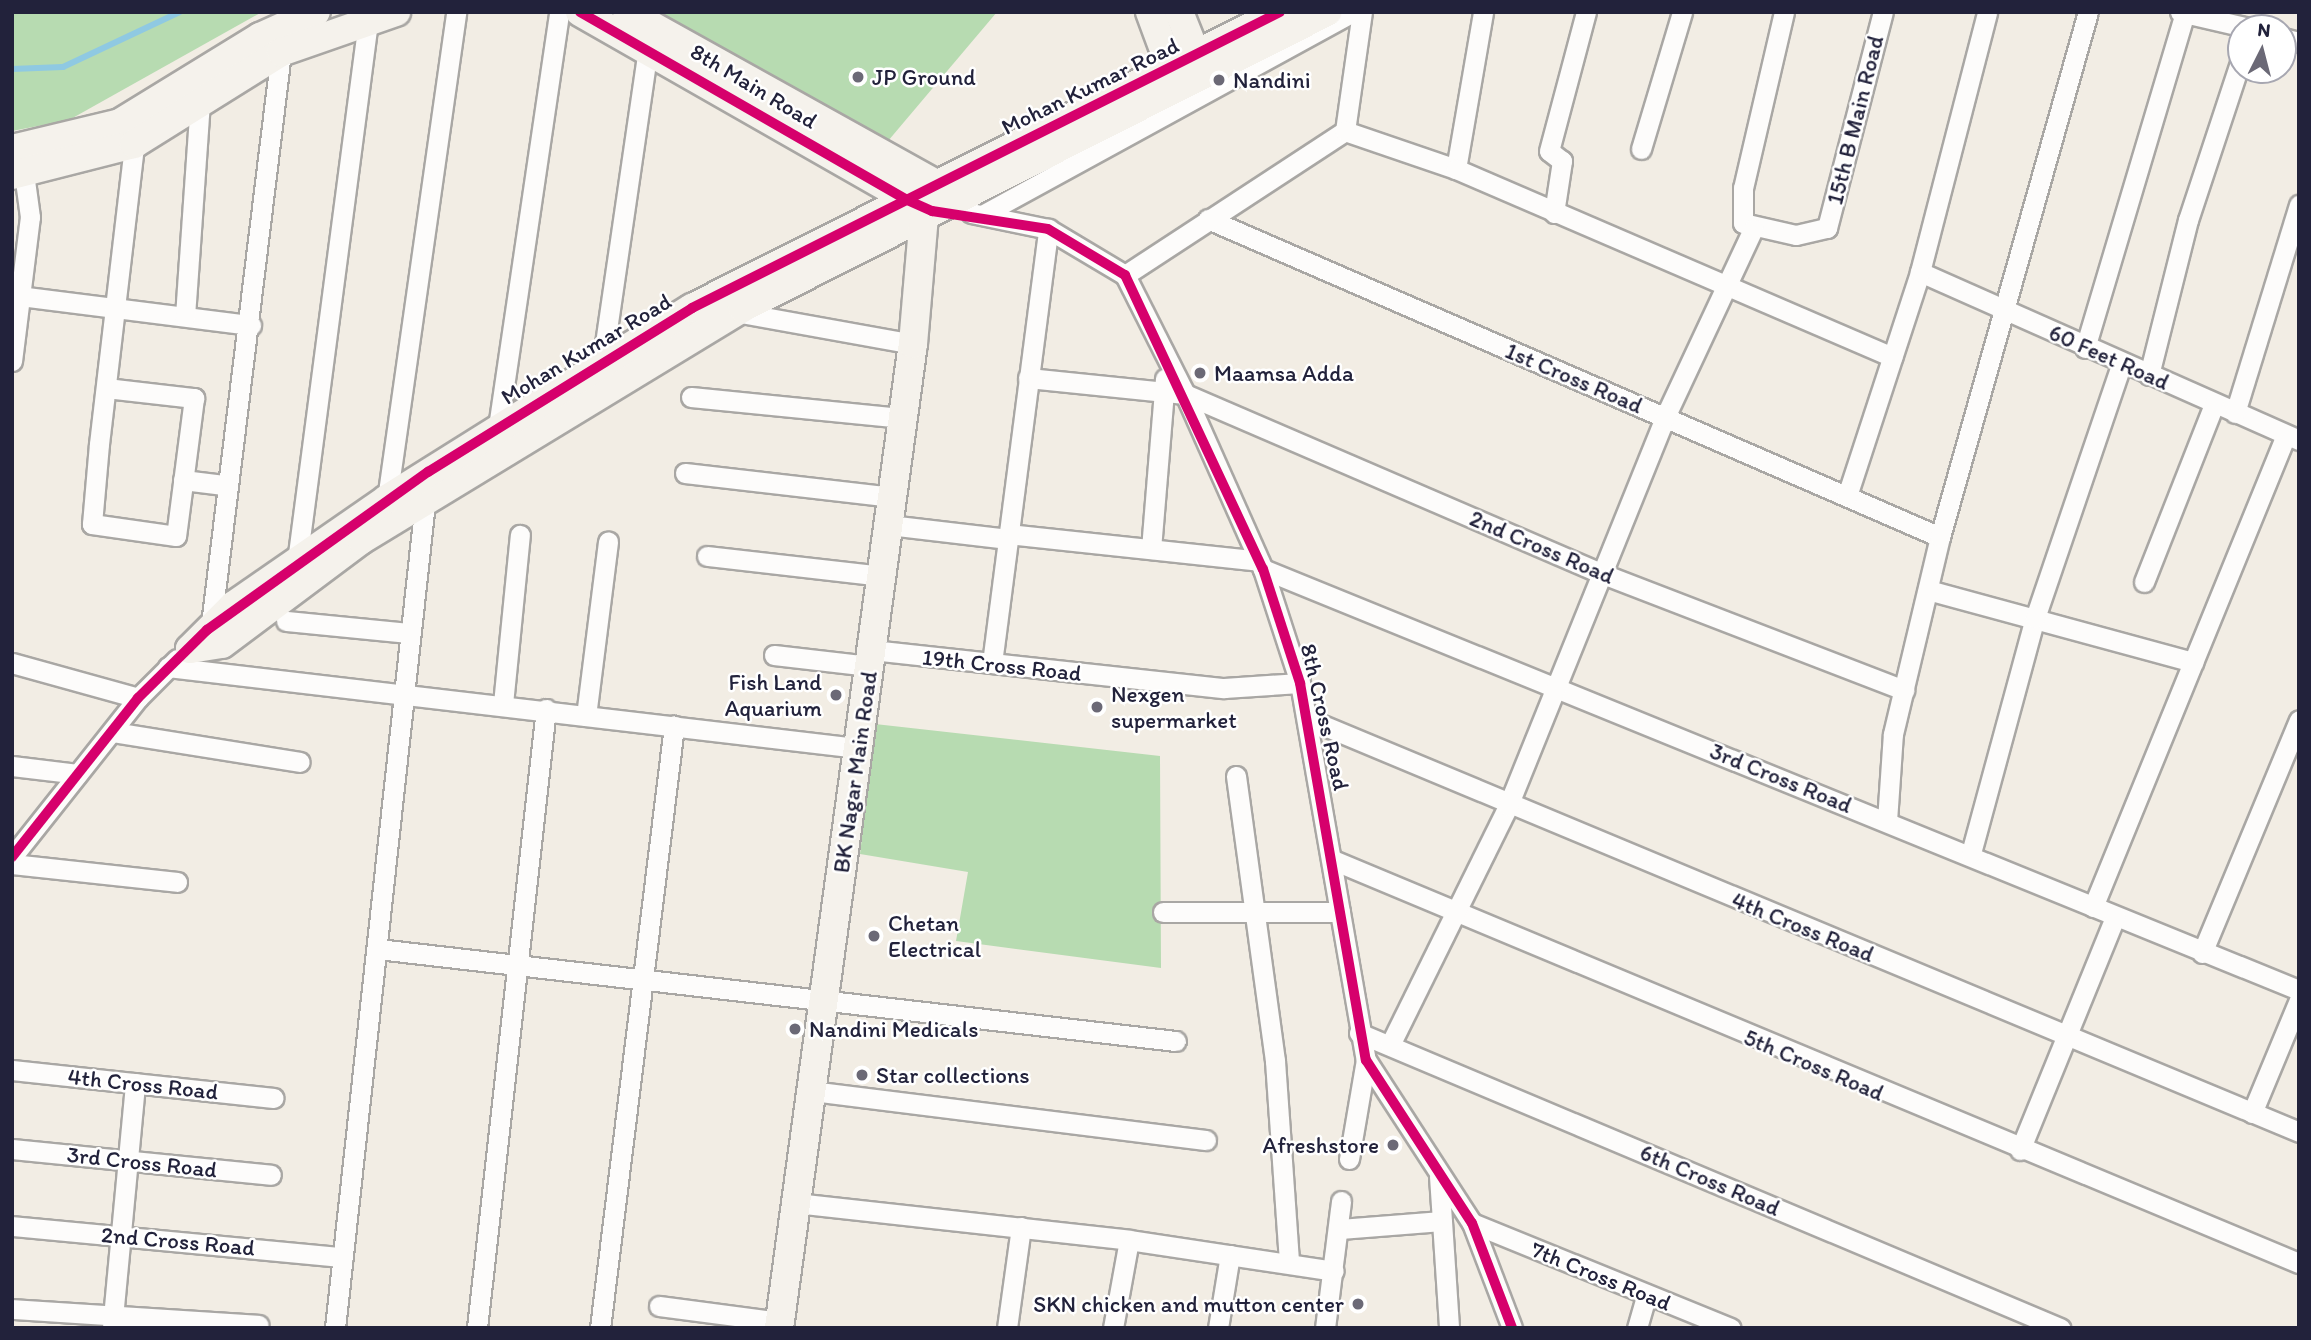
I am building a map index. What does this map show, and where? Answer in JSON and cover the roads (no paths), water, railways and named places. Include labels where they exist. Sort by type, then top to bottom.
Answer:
[{"type":"street","points":[[16,166],[120,123],[260,37],[316,12]]},
{"type":"street","points":[[16,166],[134,144],[200,99],[281,52],[396,12]]},
{"type":"street","points":[[387,499],[456,12]]},
{"type":"street","points":[[498,427],[559,12]]},
{"type":"street","name":"8th Main Road","points":[[580,12],[944,205]]},
{"type":"street","points":[[627,12],[944,205],[1048,229],[1125,275],[1345,131],[1363,12]]},
{"type":"street","points":[[299,573],[425,502],[736,312],[1177,87],[1150,12]]},
{"type":"street","name":"Mohan Kumar Road","points":[[12,857],[138,698],[168,667],[299,573],[387,499],[498,427],[692,308],[944,205],[1204,75],[1238,36],[1280,12]]},
{"type":"street","points":[[1204,75],[1328,12]]},
{"type":"street","points":[[1204,75],[1353,12]]},
{"type":"street","points":[[1456,169],[1483,12]]},
{"type":"street","points":[[1554,213],[1562,161],[1549,151],[1586,12]]},
{"type":"street","points":[[1641,149],[1682,12]]},
{"type":"street","points":[[1390,1045],[1457,917],[1508,806],[1604,574],[1665,417],[1724,286],[1753,229],[1743,223],[1743,188],[1784,12]]},
{"type":"street","name":"15th B Main Road","points":[[1753,229],[1796,235],[1827,228],[1883,12]]},
{"type":"street","points":[[1847,496],[1920,272],[1987,12]]},
{"type":"street","points":[[1887,821],[1903,690],[1940,537],[2088,12]]},
{"type":"street","points":[[1180,13],[1238,36]]},
{"type":"street","points":[[1180,13],[1204,75]]},
{"type":"street","points":[[2085,348],[2183,13],[2227,23]]},
{"type":"street","points":[[299,573],[368,20]]},
{"type":"street","points":[[602,364],[648,48]]},
{"type":"street","points":[[206,641],[224,485],[251,325],[281,52]]},
{"type":"street","points":[[2149,375],[2188,220],[2233,84]]},
{"type":"street","points":[[185,316],[200,99]]},
{"type":"street","points":[[1345,131],[1456,169],[1892,357]]},
{"type":"street","points":[[106,388],[194,398],[176,536],[92,524],[106,388],[115,306],[134,144]]},
{"type":"street","points":[[12,361],[16,295],[30,217],[16,166]]},
{"type":"street","name":"BK Nagar Main Road","points":[[779,1325],[913,344],[944,205]]},
{"type":"street","points":[[2235,413],[2292,250],[2299,205]]},
{"type":"street","name":"1st Cross Road","points":[[1208,219],[1940,537]]},
{"type":"street","points":[[992,663],[1048,229]]},
{"type":"street","name":"60 Feet Road","points":[[1920,272],[2085,348],[2292,438]]},
{"type":"street","name":"8th Cross Road","points":[[1125,275],[1185,394],[1261,565],[1300,683],[1332,860],[1359,1033],[1366,1060],[1438,1175],[1472,1223],[1512,1328]]},
{"type":"street","points":[[16,295],[251,325]]},
{"type":"street","points":[[736,312],[913,344]]},
{"type":"street","points":[[1152,549],[1166,357]]},
{"type":"street","points":[[1971,853],[2035,618],[2122,362]]},
{"type":"street","name":"2nd Cross Road","points":[[1028,378],[1185,394],[1604,574],[1903,690]]},
{"type":"street","points":[[691,397],[904,418]]},
{"type":"street","points":[[2144,582],[2214,404]]},
{"type":"street","points":[[2093,907],[2193,662],[2292,438]]},
{"type":"street","points":[[685,473],[893,497]]},
{"type":"street","points":[[183,480],[224,485]]},
{"type":"street","points":[[335,1328],[379,950],[401,695],[425,502]]},
{"type":"street","name":"3rd Cross Road","points":[[889,525],[1152,549],[1261,565],[1971,853],[2202,953],[2299,990]]},
{"type":"street","points":[[503,704],[520,535]]},
{"type":"street","points":[[586,716],[608,541]]},
{"type":"street","points":[[707,556],[882,576]]},
{"type":"street","points":[[1928,590],[2193,662]]},
{"type":"street","points":[[286,621],[409,633]]},
{"type":"street","name":"19th Cross Road","points":[[774,655],[992,663],[1224,688],[1300,683]]},
{"type":"street","points":[[12,663],[138,698]]},
{"type":"street","points":[[168,667],[546,709],[858,748]]},
{"type":"street","points":[[477,1328],[520,963],[546,709]]},
{"type":"street","name":"4th Cross Road","points":[[1308,719],[1508,806],[2299,1132]]},
{"type":"street","points":[[2202,953],[2299,720]]},
{"type":"street","points":[[600,1328],[647,978],[674,726]]},
{"type":"street","points":[[113,732],[300,762]]},
{"type":"street","points":[[12,766],[78,774]]},
{"type":"street","points":[[1236,776],[1276,1061],[1289,1262]]},
{"type":"street","name":"5th Cross Road","points":[[1332,860],[1457,917],[2299,1263]]},
{"type":"street","points":[[12,864],[177,883]]},
{"type":"street","points":[[1163,912],[1340,912]]},
{"type":"street","points":[[2020,1150],[2115,917]]},
{"type":"street","points":[[379,950],[824,996],[1176,1041]]},
{"type":"street","points":[[2252,1113],[2299,1000]]},
{"type":"street","name":"6th Cross Road","points":[[1359,1033],[2060,1328]]},
{"type":"street","points":[[1349,1159],[1366,1060]]},
{"type":"street","name":"4th Cross Road","points":[[12,1070],[274,1098]]},
{"type":"street","points":[[113,1322],[130,1161],[135,1083]]},
{"type":"street","points":[[811,1091],[1206,1140]]},
{"type":"street","name":"3rd Cross Road","points":[[12,1150],[271,1175]]},
{"type":"street","points":[[1438,1175],[1449,1328]]},
{"type":"street","points":[[1325,1328],[1340,1229],[1341,1201]]},
{"type":"street","points":[[796,1203],[1129,1240],[1289,1262],[1334,1271]]},
{"type":"street","points":[[1340,1229],[1442,1220]]},
{"type":"street","name":"7th Cross Road","points":[[1472,1223],[1730,1328]]},
{"type":"street","name":"2nd Cross Road","points":[[12,1226],[343,1257]]},
{"type":"street","points":[[1007,1328],[1021,1227]]},
{"type":"street","points":[[1113,1328],[1129,1240]]},
{"type":"street","points":[[1218,1328],[1230,1255]]},
{"type":"street","points":[[1637,1328],[1647,1294]]},
{"type":"street","points":[[659,1306],[779,1325]]},
{"type":"street","points":[[12,1309],[113,1322],[258,1325]]},
{"type":"waterway","points":[[12,69],[63,67],[180,12]]},
{"type":"place","name":"JP Ground","points":[[858,77]]},
{"type":"place","name":"Nandini","points":[[1219,80]]},
{"type":"place","name":"Maamsa Adda","points":[[1200,373]]},
{"type":"place","name":"Fish Land Aquarium","points":[[836,695]]},
{"type":"place","name":"Nexgen supermarket","points":[[1097,707]]},
{"type":"place","name":"Chetan Electrical","points":[[874,936]]},
{"type":"place","name":"Nandini Medicals","points":[[795,1029]]},
{"type":"place","name":"Star collections","points":[[862,1075]]},
{"type":"place","name":"Afreshstore","points":[[1393,1145]]},
{"type":"place","name":"SKN chicken and mutton center","points":[[1358,1304]]}]
